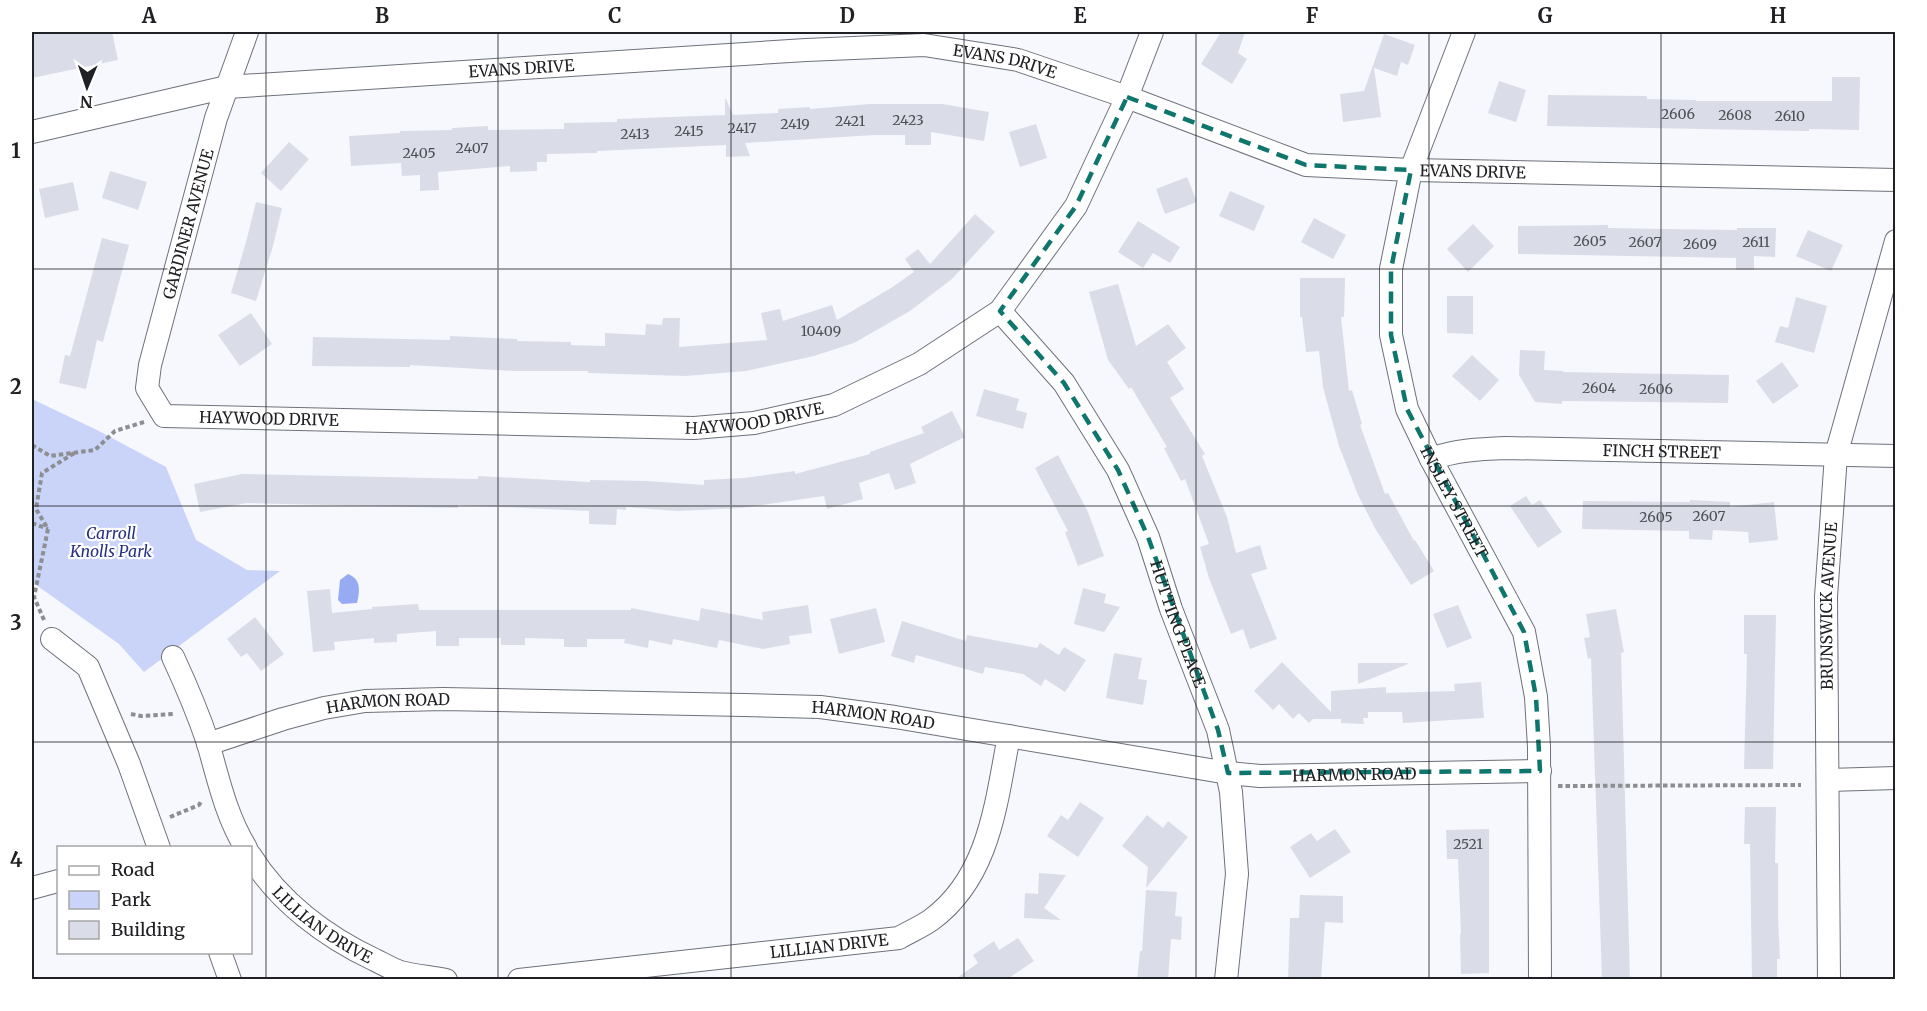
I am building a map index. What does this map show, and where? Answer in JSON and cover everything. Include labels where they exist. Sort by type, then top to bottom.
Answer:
[{"type":"street","name":"GARDINER AVENUE","points":[[164,416],[147,388],[150,365],[216,118],[247,32]]},
{"type":"street","name":"HAYWOOD DRIVE","points":[[164,416],[694,428],[754,423],[834,405],[919,364],[1000,311],[1076,206],[1127,97],[1152,32]]},
{"type":"street","name":"INSLEY STREET","points":[[1464,32],[1411,170],[1391,269],[1390,335],[1407,409],[1431,459],[1524,632],[1536,697],[1540,771],[1540,980]]},
{"type":"street","name":"EVANS DRIVE","points":[[32,132],[226,87],[806,50],[924,45],[1018,60],[1127,97],[1306,165],[1411,170],[1896,180]]},
{"type":"street","name":"BRUNSWICK AVENUE","points":[[1828,980],[1826,597],[1836,455],[1896,241]]},
{"type":"street","name":"HUTTING PLACE","points":[[1000,311],[1064,383],[1118,470],[1148,537],[1171,609],[1218,730],[1231,792],[1237,874],[1226,980]]},
{"type":"street","name":"FINCH STREET","points":[[1431,459],[1473,449],[1506,448],[1896,456]]},
{"type":"street","points":[[52,639],[88,667],[129,764],[158,846]]},
{"type":"street","points":[[173,657],[194,702],[225,801],[245,846]]},
{"type":"street","name":"HARMON ROAD","points":[[208,744],[283,719],[365,700],[443,699],[820,707],[895,717],[1228,773],[1260,776],[1540,771]]},
{"type":"street","name":"LILLIAN DRIVE","points":[[519,980],[899,938],[931,920],[958,895],[978,861],[992,825],[1009,736]]},
{"type":"street","points":[[1828,780],[1896,778]]},
{"type":"street","name":"LILLIAN DRIVE","points":[[252,858],[287,901],[317,927],[357,952],[399,971],[446,980]]},
{"type":"street","points":[[32,888],[57,881]]},
{"type":"street","points":[[221,954],[230,980]]},
{"type":"path","points":[[32,445],[50,456],[95,450],[115,431],[164,416]]},
{"type":"path","points":[[52,639],[34,597],[48,529],[36,509],[42,474],[76,452]]},
{"type":"path","points":[[32,523],[48,529]]},
{"type":"path","points":[[121,712],[141,716],[184,714]]},
{"type":"path","points":[[1565,786],[1801,785]]},
{"type":"path","points":[[161,820],[199,806],[203,798]]},
{"type":"highlighted area","points":[[1127,97],[1306,165],[1411,170],[1391,269],[1391,335],[1407,409],[1524,632],[1536,697],[1540,771],[1228,773],[1218,730],[1148,537],[1118,470],[1064,383],[1000,311],[1076,206]]},
{"type":"green space","name":"Carroll Knolls Park","points":[[32,399],[166,467],[196,540],[247,570],[280,571],[144,672],[119,644],[32,582]]},
{"type":"water","points":[[348,574],[357,582],[359,589],[357,603],[342,604],[338,600],[340,580]]},
{"type":"building","points":[[112,32],[118,60],[32,78],[32,33]]},
{"type":"building","points":[[1221,32],[1245,32],[1238,53],[1247,59],[1232,84],[1201,64]]},
{"type":"building","points":[[1384,34],[1415,45],[1408,65],[1401,62],[1397,76],[1374,68],[1381,117],[1343,122],[1340,94],[1364,91]]},
{"type":"building","points":[[1832,77],[1860,77],[1859,130],[1547,126],[1548,95],[1647,96],[1647,99],[1696,101],[1832,101]]},
{"type":"building","points":[[1499,81],[1526,90],[1516,122],[1488,113]]},
{"type":"building","points":[[725,99],[733,115],[778,113],[778,109],[870,104],[942,104],[989,112],[984,141],[931,132],[931,145],[905,145],[905,135],[745,143],[750,156],[726,157],[726,145],[547,154],[547,162],[537,162],[537,171],[510,172],[510,166],[438,172],[439,190],[420,191],[420,175],[402,176],[401,163],[351,166],[349,136],[488,126],[488,130],[564,129],[564,123],[725,115]]},
{"type":"building","points":[[1036,124],[1047,158],[1020,167],[1009,132]]},
{"type":"building","points":[[289,142],[309,159],[281,191],[261,173]]},
{"type":"building","points":[[110,171],[147,182],[138,210],[102,198]]},
{"type":"building","points":[[1187,177],[1197,202],[1165,214],[1156,189]]},
{"type":"building","points":[[73,182],[79,210],[45,218],[39,189]]},
{"type":"building","points":[[1230,191],[1265,206],[1254,231],[1219,216]]},
{"type":"building","points":[[256,202],[282,208],[256,301],[231,293]]},
{"type":"building","points":[[975,214],[995,232],[952,279],[910,311],[854,343],[814,356],[746,371],[685,376],[410,365],[410,367],[312,366],[313,337],[450,340],[450,336],[571,342],[571,345],[605,346],[605,333],[645,335],[646,324],[662,325],[663,318],[680,318],[679,347],[767,340],[761,313],[780,309],[783,321],[832,305],[837,320],[914,272],[905,259],[918,249],[930,264]]},
{"type":"building","points":[[1314,218],[1346,235],[1333,259],[1301,242]]},
{"type":"building","points":[[1138,221],[1180,247],[1170,263],[1153,253],[1143,268],[1118,252]]},
{"type":"building","points":[[1473,224],[1494,246],[1468,272],[1447,249]]},
{"type":"building","points":[[1608,225],[1608,228],[1737,230],[1737,228],[1776,228],[1775,257],[1754,256],[1754,270],[1736,270],[1736,258],[1518,254],[1518,226]]},
{"type":"building","points":[[1808,230],[1843,245],[1831,271],[1796,256]]},
{"type":"building","points":[[102,238],[129,245],[103,342],[97,340],[86,389],[59,383],[65,355],[70,356]]},
{"type":"building","points":[[1300,278],[1345,278],[1344,317],[1341,317],[1349,391],[1352,390],[1362,424],[1360,425],[1385,494],[1388,493],[1414,541],[1434,571],[1411,585],[1376,530],[1358,495],[1339,446],[1323,387],[1319,351],[1306,352],[1302,317],[1300,317]]},
{"type":"building","points":[[1118,284],[1136,346],[1168,324],[1186,348],[1167,362],[1184,389],[1170,398],[1205,454],[1202,456],[1227,517],[1236,553],[1260,545],[1267,569],[1251,574],[1277,639],[1250,649],[1243,629],[1231,634],[1209,578],[1200,547],[1209,544],[1185,479],[1181,481],[1164,448],[1167,447],[1131,387],[1129,389],[1108,360],[1089,292]]},
{"type":"building","points":[[1447,296],[1473,296],[1473,334],[1447,333]]},
{"type":"building","points":[[1796,297],[1827,306],[1814,353],[1775,342],[1780,326],[1788,328]]},
{"type":"building","points":[[251,313],[272,344],[240,366],[218,335]]},
{"type":"building","points":[[1520,350],[1545,351],[1544,370],[1729,375],[1728,403],[1562,401],[1562,404],[1535,402],[1519,375]]},
{"type":"building","points":[[1472,355],[1499,380],[1480,401],[1452,376]]},
{"type":"building","points":[[1782,362],[1799,386],[1773,404],[1756,381]]},
{"type":"building","points":[[984,389],[1019,399],[1016,410],[1027,413],[1023,429],[976,416]]},
{"type":"building","points":[[952,411],[965,437],[910,464],[916,483],[895,490],[889,473],[859,483],[863,499],[827,509],[824,496],[741,508],[677,511],[626,507],[626,510],[617,509],[616,525],[589,524],[589,511],[458,505],[458,508],[247,503],[200,512],[194,484],[242,474],[478,479],[478,476],[704,485],[704,480],[744,478],[795,471],[795,474],[870,454],[870,452],[924,433],[921,427]]},
{"type":"building","points":[[1058,455],[1088,512],[1104,556],[1078,566],[1065,532],[1068,531],[1035,468]]},
{"type":"building","points":[[1526,496],[1532,505],[1540,500],[1562,532],[1538,548],[1510,506]]},
{"type":"building","points":[[1690,500],[1730,502],[1730,507],[1774,502],[1778,540],[1749,543],[1748,532],[1713,530],[1712,540],[1689,539],[1689,531],[1582,529],[1583,501],[1690,502]]},
{"type":"building","points":[[1083,588],[1106,594],[1104,603],[1120,607],[1104,632],[1074,624]]},
{"type":"building","points":[[330,589],[332,613],[372,609],[372,607],[418,604],[419,610],[631,610],[631,608],[699,621],[701,608],[763,620],[762,612],[808,605],[812,633],[789,636],[790,644],[763,649],[719,640],[717,648],[673,639],[672,645],[649,640],[648,648],[624,643],[625,639],[587,639],[587,647],[564,647],[564,639],[525,638],[525,645],[501,645],[501,638],[459,638],[459,646],[436,646],[436,631],[397,634],[397,642],[374,643],[374,638],[334,642],[335,650],[313,652],[307,591]]},
{"type":"building","points":[[1458,605],[1472,638],[1447,648],[1433,614]]},
{"type":"building","points":[[876,608],[885,642],[839,654],[830,619]]},
{"type":"building","points":[[1616,609],[1624,652],[1621,653],[1630,980],[1602,980],[1591,658],[1588,659],[1584,638],[1590,637],[1586,614]]},
{"type":"building","points":[[1744,615],[1776,615],[1773,769],[1744,769],[1747,654],[1744,654]]},
{"type":"building","points":[[255,617],[284,654],[261,671],[247,653],[241,657],[227,639]]},
{"type":"building","points":[[902,621],[966,641],[967,635],[1037,648],[1040,643],[1059,655],[1064,647],[1086,660],[1065,692],[1045,679],[1041,686],[1023,674],[985,667],[983,674],[916,655],[914,663],[891,656]]},
{"type":"building","points":[[1114,653],[1142,658],[1138,679],[1147,680],[1143,705],[1106,698]]},
{"type":"building","points":[[1282,662],[1331,712],[1331,691],[1386,687],[1386,693],[1455,691],[1454,684],[1481,682],[1484,718],[1403,723],[1402,712],[1368,712],[1368,718],[1363,718],[1364,724],[1341,723],[1341,719],[1313,719],[1309,723],[1299,713],[1293,719],[1279,704],[1273,710],[1254,691]]},
{"type":"building","points":[[1358,663],[1407,663],[1408,664],[1358,684]]},
{"type":"building","points":[[1080,802],[1104,818],[1078,857],[1047,836],[1061,815],[1068,820]]},
{"type":"building","points":[[1745,807],[1776,807],[1775,863],[1778,863],[1780,959],[1777,959],[1777,980],[1752,980],[1750,844],[1744,844]]},
{"type":"building","points":[[1147,815],[1163,828],[1168,821],[1188,837],[1146,888],[1148,867],[1122,846]]},
{"type":"building","points":[[1335,829],[1351,852],[1310,878],[1290,847],[1311,833],[1317,841]]},
{"type":"building","points":[[1489,829],[1489,973],[1461,974],[1458,859],[1447,859],[1446,830]]},
{"type":"building","points":[[1039,873],[1066,875],[1044,908],[1061,920],[1024,918],[1025,893],[1038,894]]},
{"type":"building","points":[[1146,890],[1177,892],[1175,916],[1182,917],[1181,940],[1171,939],[1168,980],[1137,980],[1140,951],[1142,951]]},
{"type":"building","points":[[1300,895],[1343,896],[1343,923],[1325,922],[1321,980],[1288,980],[1290,918],[1299,918]]},
{"type":"building","points":[[1018,938],[1034,961],[1006,980],[954,980],[978,963],[973,955],[994,941],[999,950]]}]
